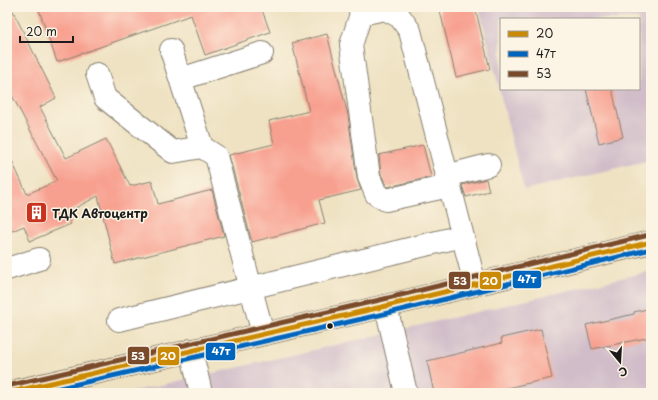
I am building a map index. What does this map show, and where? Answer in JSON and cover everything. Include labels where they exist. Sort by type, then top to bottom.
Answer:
[{"type":"main road","points":[[8,389],[386,306],[651,242]]},
{"type":"street","points":[[474,284],[462,236],[448,181],[410,31],[400,17],[385,9],[360,11],[351,45],[369,177],[376,194],[386,200],[448,181],[489,165]]},
{"type":"street","points":[[171,50],[202,148]]},
{"type":"street","points":[[181,79],[262,53]]},
{"type":"street","points":[[96,74],[106,98],[173,152],[202,148],[216,156],[263,334]]},
{"type":"street","points":[[119,320],[462,236]]},
{"type":"street","points":[[7,269],[39,259]]},
{"type":"street","points":[[386,306],[406,393]]},
{"type":"street","points":[[191,350],[201,393]]},
{"type":"shaded area","points":[[479,7],[651,7],[651,160],[524,190]]},
{"type":"shaded area","points":[[651,271],[651,393],[126,393],[370,337]]},
{"type":"building","points":[[7,7],[11,7],[56,98],[40,107],[66,158],[106,139],[130,186],[152,181],[158,204],[212,190],[224,236],[115,264],[98,196],[66,213],[71,224],[30,241],[24,226],[7,233],[7,150],[27,194],[57,181],[7,86]]},
{"type":"building","points":[[38,7],[261,7],[270,32],[205,55],[191,15],[57,62]]},
{"type":"building","points":[[439,7],[475,7],[490,69],[456,77]]},
{"type":"building","points":[[327,34],[348,115],[357,179],[361,190],[319,200],[325,223],[252,242],[229,155],[274,144],[269,121],[309,111],[292,43]]},
{"type":"building","points":[[586,90],[612,90],[623,137],[599,143]]},
{"type":"building","points":[[423,145],[431,177],[388,187],[381,174],[379,155]]},
{"type":"building","points":[[486,179],[489,191],[466,197],[462,185]]},
{"type":"building","points":[[651,308],[651,337],[592,349],[586,325],[634,314],[634,312]]},
{"type":"building","points":[[541,329],[552,378],[484,393],[434,393],[427,361],[502,343],[501,338]]},
{"type":"transit line","name":"53","points":[[7,386],[384,299],[649,235]]},
{"type":"transit line","name":"20","points":[[7,393],[386,306],[651,242]]},
{"type":"transit line","name":"47т","points":[[38,393],[388,313],[651,249]]},
{"type":"place","name":"ТДК Автоцентр","points":[[37,213]]}]
